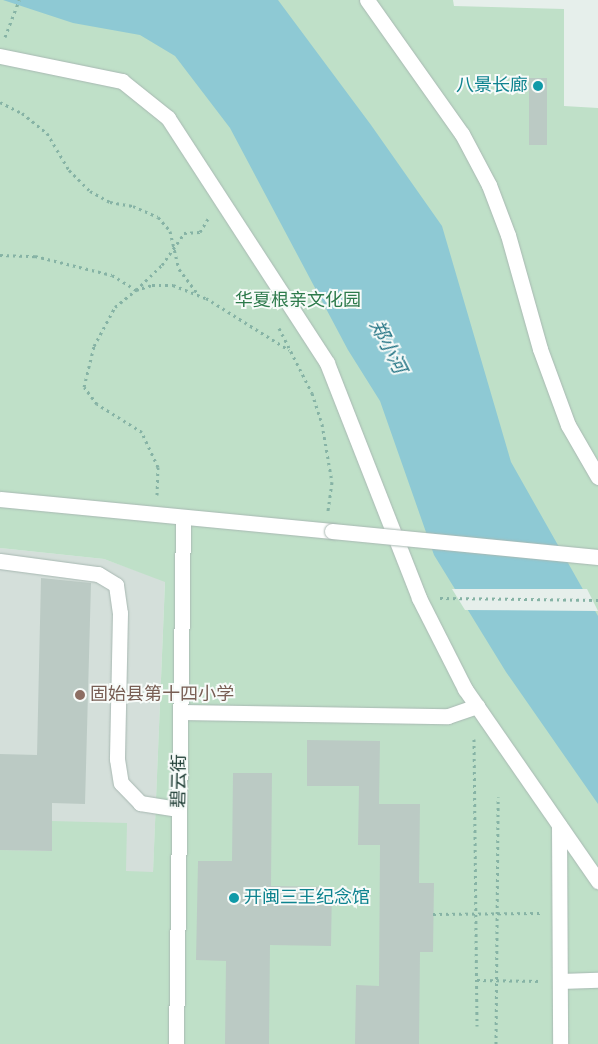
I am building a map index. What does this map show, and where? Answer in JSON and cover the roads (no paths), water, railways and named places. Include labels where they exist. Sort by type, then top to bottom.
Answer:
[{"type":"street","points":[[368,0],[462,134],[488,185],[508,235],[542,354],[568,425],[598,476]]},
{"type":"street","points":[[0,56],[122,81],[168,118],[327,362],[419,598],[477,706],[598,881]]},
{"type":"street","points":[[0,500],[598,558]]},
{"type":"street","name":"碧云街","points":[[176,1044],[183,518]]},
{"type":"street","points":[[0,561],[98,574],[116,584],[120,613],[117,759],[121,783],[140,803],[179,810]]},
{"type":"street","points":[[181,712],[448,716],[477,706]]},
{"type":"street","points":[[559,825],[560,1044]]},
{"type":"street","points":[[560,981],[598,980]]},
{"type":"water","name":"郑小河","points":[[3,0],[278,0],[371,125],[442,226],[511,462],[598,616],[598,804],[506,672],[434,555],[380,401],[348,350],[230,128],[175,56],[140,35],[73,23]]},
{"type":"place","name":"八景长廊","points":[[538,86]]},
{"type":"place","name":"固始县第十四小学","points":[[80,695]]},
{"type":"place","name":"开闽三王纪念馆","points":[[234,898]]},
{"type":"park label","name":"华夏根亲文化园","points":[[298,301]]}]
